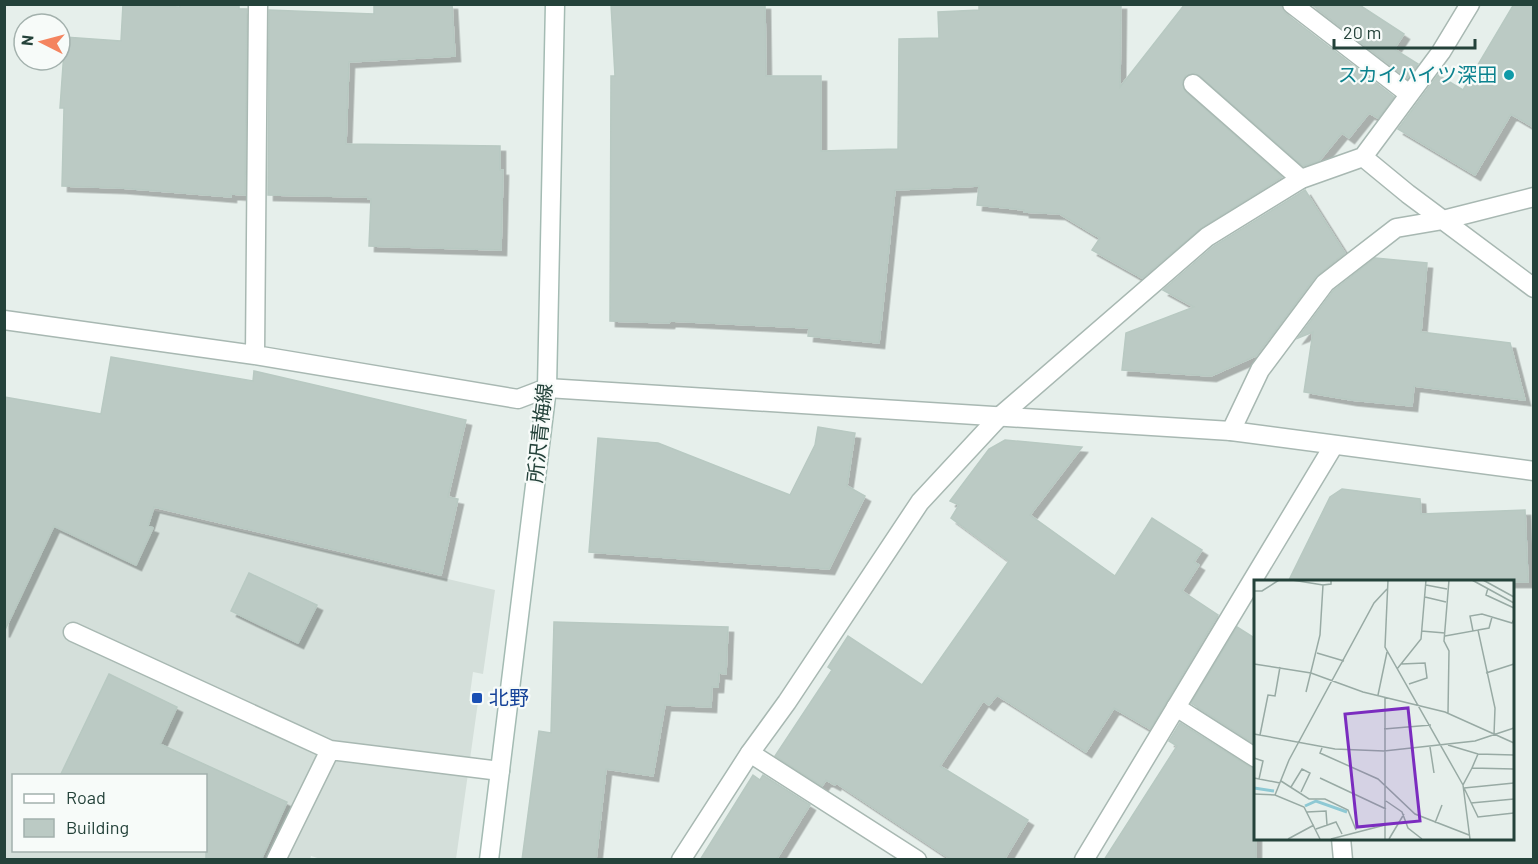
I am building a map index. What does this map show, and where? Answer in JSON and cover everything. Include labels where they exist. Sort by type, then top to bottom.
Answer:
[{"type":"street","points":[[255,355],[258,4]]},
{"type":"street","name":"所沢青梅線","points":[[489,860],[546,388],[555,4]]},
{"type":"street","points":[[1292,4],[1409,94]]},
{"type":"street","points":[[681,860],[750,753],[787,702],[920,502],[999,417],[1207,237],[1301,179],[1363,157],[1441,52],[1470,4]]},
{"type":"street","points":[[1192,84],[1301,179]]},
{"type":"street","points":[[1363,157],[1533,288]]},
{"type":"street","points":[[1230,431],[1260,370],[1325,284],[1396,228],[1443,220],[1533,196]]},
{"type":"street","points":[[4,320],[255,355],[518,399],[546,388],[1230,431],[1533,471]]},
{"type":"street","points":[[1084,860],[1334,446]]},
{"type":"street","points":[[73,632],[330,750],[500,771]]},
{"type":"street","points":[[1176,707],[1254,757]]},
{"type":"street","points":[[276,860],[330,750]]},
{"type":"street","points":[[750,753],[916,860]]},
{"type":"street","points":[[1341,840],[1343,860]]},
{"type":"shaded area","points":[[5,476],[495,590],[483,674],[473,672],[469,701],[478,702],[456,859],[324,860],[311,856],[310,860],[5,860]]},
{"type":"building","points":[[123,4],[180,7],[180,4],[239,4],[239,9],[247,9],[245,195],[231,194],[231,197],[121,188],[62,186],[64,108],[60,108],[63,72],[72,72],[72,38],[121,41]]},
{"type":"building","points":[[374,4],[452,4],[455,56],[349,62],[346,144],[500,146],[500,170],[503,170],[501,250],[369,246],[371,199],[368,197],[268,195],[269,10],[374,14]]},
{"type":"building","points":[[611,4],[765,4],[766,76],[821,76],[821,151],[898,149],[899,39],[939,38],[938,12],[979,10],[979,4],[1121,4],[1120,87],[1185,4],[1281,4],[1285,13],[1394,97],[1378,118],[1369,113],[1349,138],[1342,133],[1319,161],[1303,166],[1200,76],[1195,73],[1185,76],[1182,82],[1186,92],[1282,177],[1201,228],[1142,278],[1092,250],[1100,238],[1060,214],[1024,212],[1024,210],[977,205],[979,186],[895,190],[879,343],[808,336],[809,328],[670,321],[669,323],[610,321],[611,76],[615,76]]},
{"type":"building","points":[[1311,4],[1358,4],[1404,34],[1394,49],[1418,64],[1407,78]]},
{"type":"building","points":[[1514,4],[1533,4],[1533,127],[1511,114],[1475,175],[1398,129],[1438,75],[1463,90]]},
{"type":"building","points":[[1305,190],[1345,253],[1316,276],[1256,356],[1211,376],[1122,370],[1126,333],[1194,307],[1163,290],[1214,246]]},
{"type":"building","points":[[1375,258],[1427,263],[1421,332],[1510,343],[1525,400],[1414,386],[1412,406],[1351,400],[1304,392],[1313,332],[1298,338],[1333,291]]},
{"type":"building","points":[[111,357],[253,381],[254,371],[466,420],[448,497],[458,499],[441,575],[154,507],[148,526],[153,528],[136,565],[54,526],[4,632],[4,397],[101,414]]},
{"type":"building","points":[[818,427],[855,433],[847,486],[865,496],[829,569],[589,552],[598,438],[658,443],[790,495],[815,445]]},
{"type":"building","points":[[1005,440],[1082,447],[1030,515],[1115,576],[1152,518],[1202,550],[1194,562],[1199,565],[1182,591],[1218,615],[1150,729],[1114,708],[1086,752],[997,695],[989,705],[983,701],[940,766],[1028,820],[1004,860],[952,860],[836,783],[835,785],[826,780],[822,786],[775,756],[832,670],[828,667],[848,636],[922,685],[1009,561],[951,518],[959,505],[950,501],[989,449]]},
{"type":"building","points":[[1342,489],[1420,499],[1421,514],[1525,510],[1528,582],[1514,582],[1514,580],[1289,580],[1330,497]]},
{"type":"building","points":[[249,573],[317,605],[298,643],[231,611]]},
{"type":"building","points":[[554,622],[728,627],[726,674],[719,673],[718,687],[712,687],[711,707],[665,705],[653,776],[606,769],[596,860],[522,860],[539,731],[551,733]]},
{"type":"building","points":[[1237,627],[1254,638],[1254,744],[1191,703]]},
{"type":"building","points":[[109,674],[177,707],[160,744],[287,802],[261,860],[206,860],[207,774],[61,774]]},
{"type":"building","points":[[1180,723],[1254,768],[1256,860],[1104,860],[1177,746],[1169,741]]},
{"type":"building","points":[[753,775],[760,780],[763,775],[810,805],[776,860],[700,860]]},
{"type":"place","name":"スカイハイツ深田","points":[[1509,75]]},
{"type":"place","name":"北野","points":[[477,698]]}]
